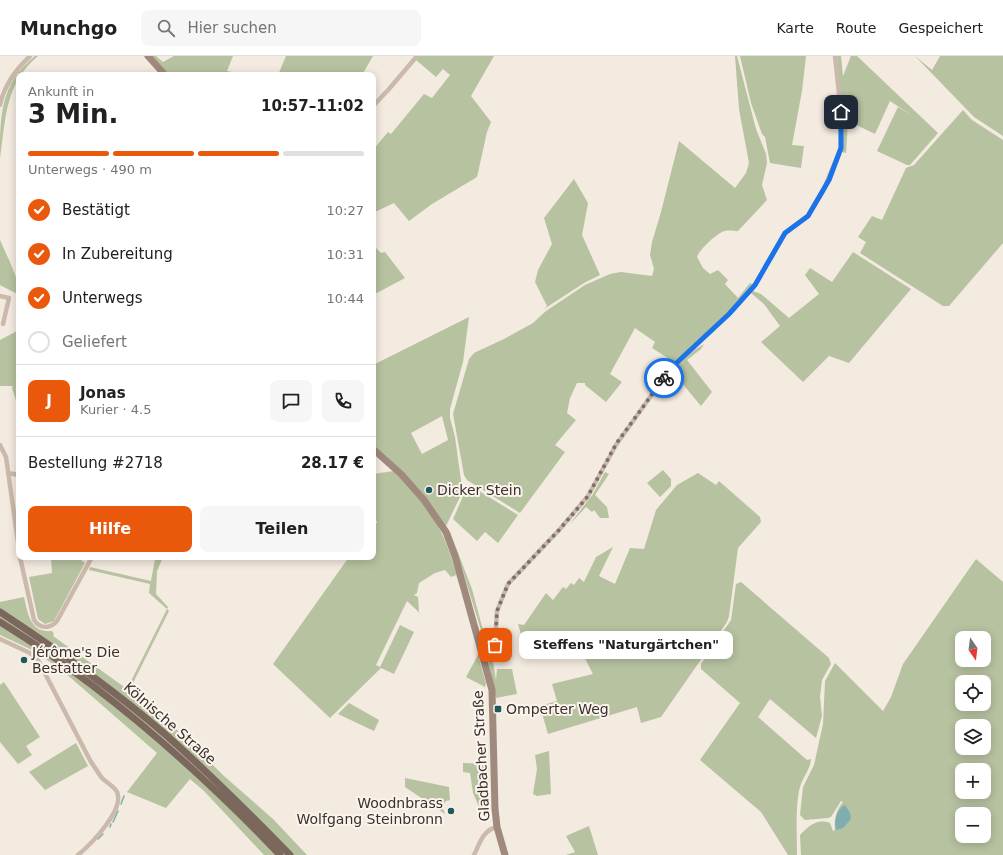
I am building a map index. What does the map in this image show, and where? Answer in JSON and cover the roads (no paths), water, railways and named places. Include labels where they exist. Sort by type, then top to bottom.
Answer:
[{"type":"main road","points":[[148,56],[163,72]]},
{"type":"main road","name":"Gladbacher Straße","points":[[376,452],[401,474],[424,500],[446,532],[463,582],[492,690],[494,786],[497,827],[505,855]]},
{"type":"main road","name":"Kölnische Straße","points":[[0,612],[97,678],[166,734],[223,787],[290,855]]},
{"type":"main road","name":"Kölnische Straße","points":[[0,622],[98,688],[127,712],[167,746],[250,824],[280,855]]},
{"type":"street","points":[[0,105],[9,82],[16,71],[30,56]]},
{"type":"street","points":[[376,103],[390,89],[417,56]]},
{"type":"street","points":[[482,649],[495,645],[497,611],[508,584],[560,529],[588,496],[616,444],[670,369],[729,314],[755,285],[785,233],[808,216],[815,205],[829,180],[841,148],[841,112],[835,56]]},
{"type":"street","points":[[0,296],[9,298],[3,324]]},
{"type":"street","points":[[0,445],[6,457],[16,528]]},
{"type":"street","points":[[8,473],[16,475]]},
{"type":"street","points":[[21,560],[34,620],[38,625],[45,627],[52,626],[56,621],[90,560]]},
{"type":"street","points":[[0,639],[30,653],[38,660],[91,762],[102,778],[117,792],[118,800],[113,814],[104,829],[78,855]]},
{"type":"street","points":[[474,855],[484,835],[489,829],[497,827]]},
{"type":"water","points":[[845,805],[850,813],[851,819],[843,828],[836,830],[836,816]]},
{"type":"waterway","points":[[121,804],[124,796]]},
{"type":"waterway","points":[[113,822],[118,811]]},
{"type":"waterway","points":[[98,839],[103,834]]},
{"type":"place","name":"Dicker Stein","points":[[429,490]]},
{"type":"place","name":"Steffens \"Naturgärtchen\"","points":[[495,645]]},
{"type":"place","name":"Jérôme's Die Bestatter","points":[[24,660]]},
{"type":"place","name":"Omperter Weg","points":[[498,709]]},
{"type":"place","name":"Woodnbrass Wolfgang Steinbronn","points":[[451,811]]}]
